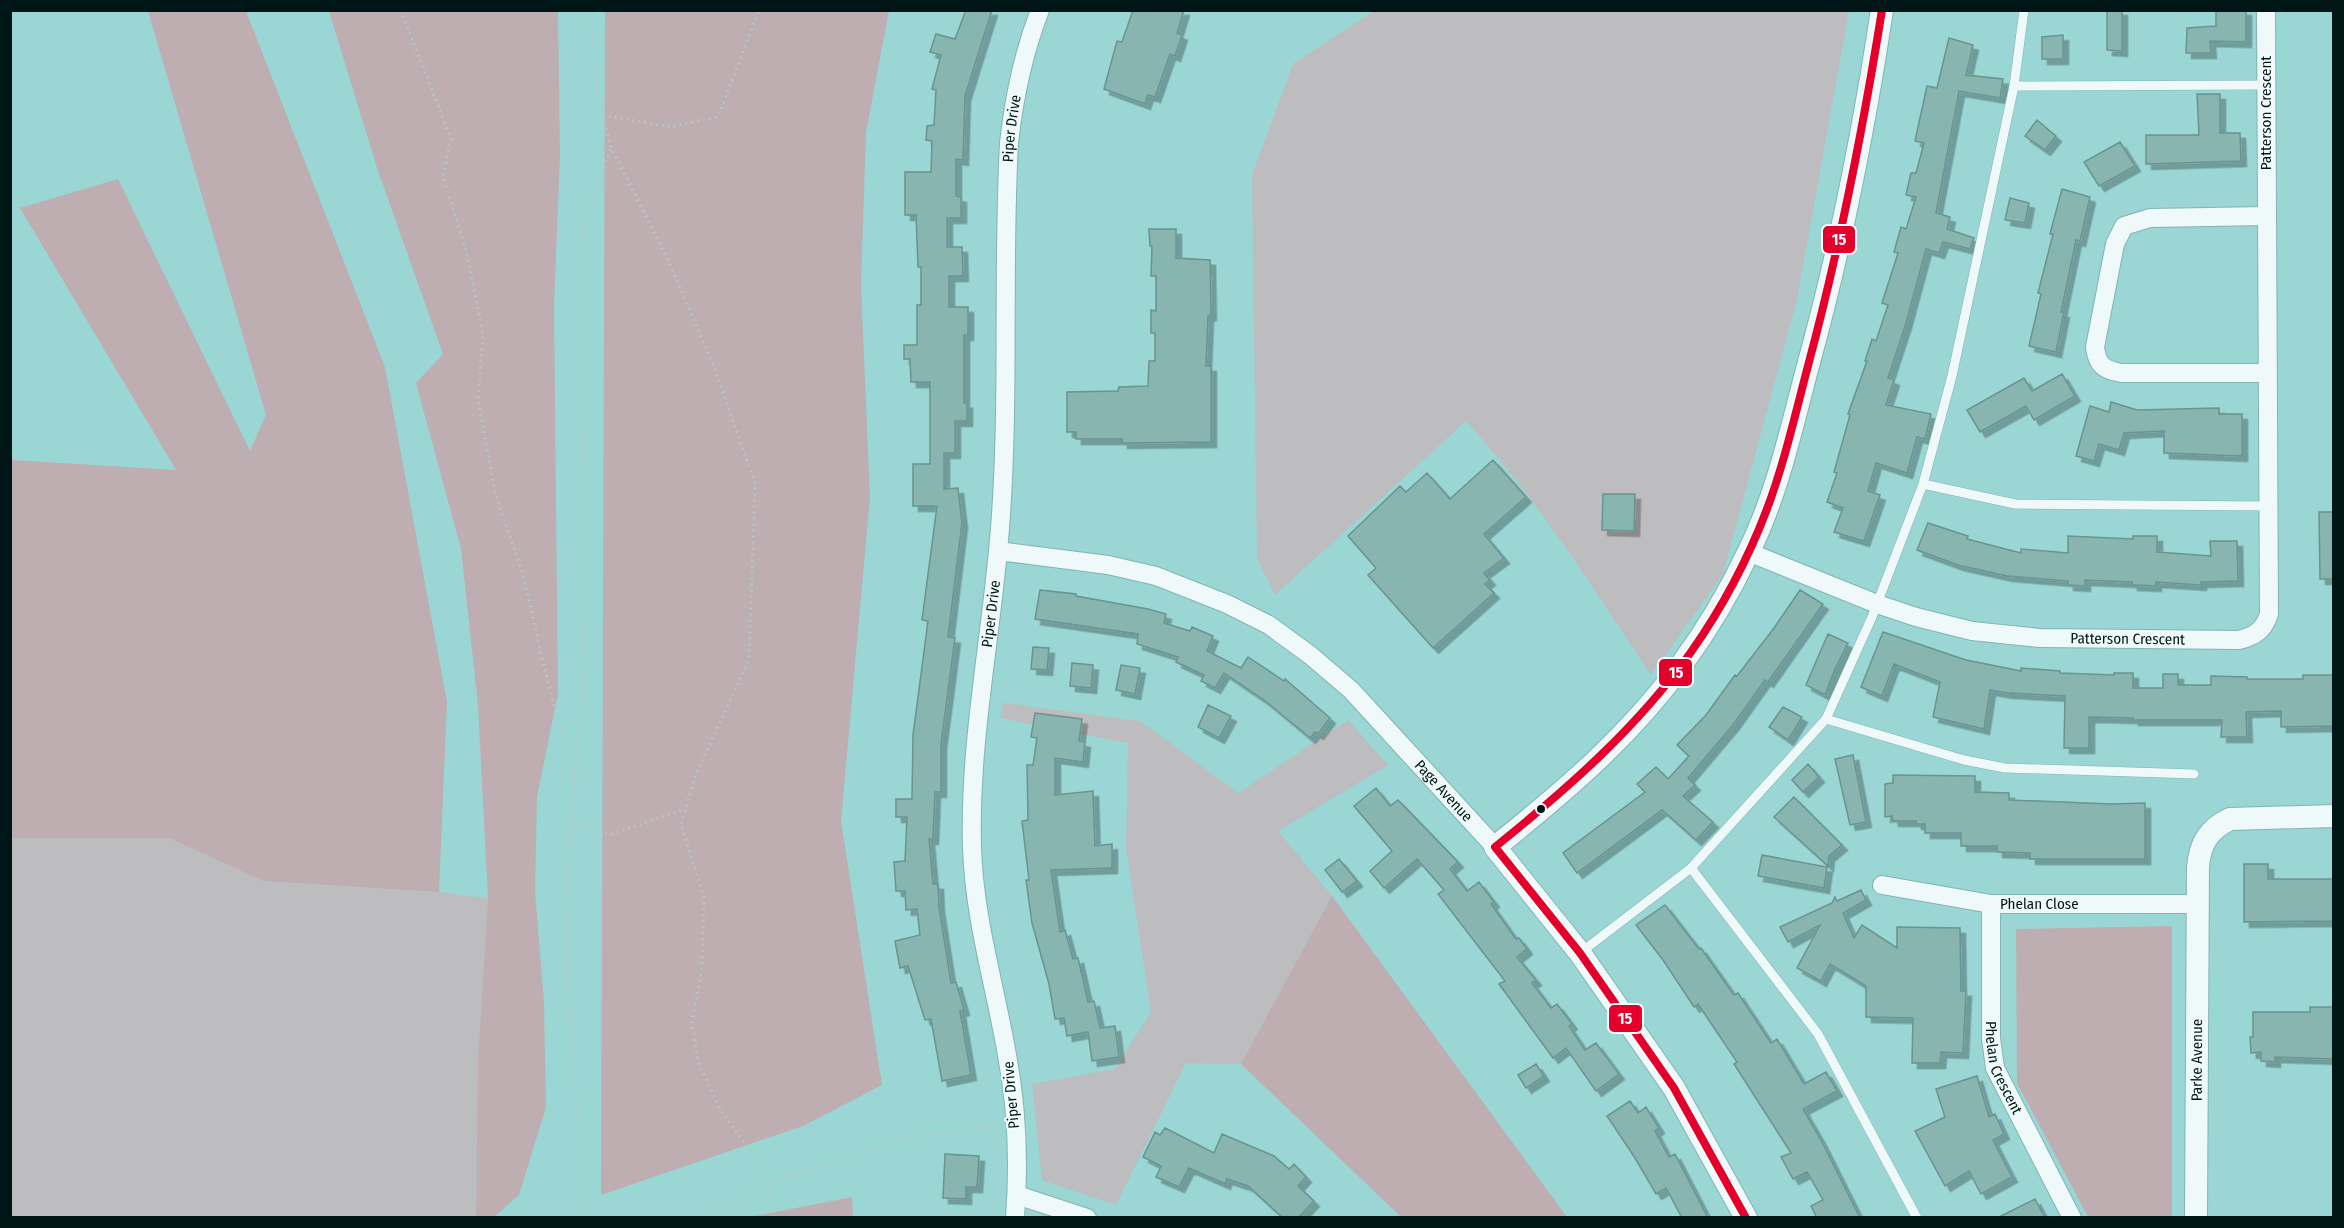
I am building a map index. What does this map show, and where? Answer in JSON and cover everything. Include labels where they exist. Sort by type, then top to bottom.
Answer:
[{"type":"street","name":"Piper Drive","points":[[1015,1218],[1017,1195],[1015,1125],[1007,1056],[979,922],[972,848],[975,744],[998,551],[1003,478],[1009,143],[1016,89],[1040,10]]},
{"type":"street","points":[[1495,847],[1591,767],[1640,718],[1683,663],[1717,610],[1749,552],[1787,444],[1823,312],[1851,188],[1882,10]]},
{"type":"street","name":"Patterson Crescent","points":[[1749,552],[1877,604],[1945,625],[2012,637],[2239,640],[2261,630],[2269,614],[2266,10]]},
{"type":"street","points":[[2266,216],[2150,218],[2124,226],[2115,244],[2095,347],[2099,364],[2104,369],[2121,373],[2267,373]]},
{"type":"street","name":"Page Avenue","points":[[998,551],[1108,565],[1156,576],[1227,604],[1269,625],[1310,655],[1351,690],[1495,847],[1580,954],[1674,1088],[1746,1218]]},
{"type":"street","name":"Parke Avenue","points":[[2196,1218],[2198,904],[2199,854],[2203,842],[2218,824],[2230,819],[2334,816]]},
{"type":"street","name":"Phelan Close","points":[[1882,885],[1991,904],[2198,904]]},
{"type":"street","name":"Phelan Crescent","points":[[1991,904],[1991,1038],[1995,1068],[2072,1218]]},
{"type":"street","points":[[1017,1195],[1088,1218]]},
{"type":"lane","points":[[1580,954],[1691,868],[1826,719],[1877,604],[1923,484],[1952,376],[2014,86],[2024,10]]},
{"type":"lane","points":[[2014,86],[2266,85]]},
{"type":"lane","points":[[1923,484],[2015,504],[2268,506]]},
{"type":"lane","points":[[1826,719],[1964,760],[2005,768],[2194,774]]},
{"type":"lane","points":[[1691,868],[1818,1034],[1917,1218]]},
{"type":"path","points":[[400,10],[451,139],[443,176],[467,254],[483,335],[478,400],[496,496],[523,574],[574,785]]},
{"type":"path","points":[[591,10],[597,94],[611,147],[669,262],[712,362],[755,483],[749,660],[696,774],[681,824],[704,898],[702,969],[692,1023],[698,1062],[720,1109],[772,1182],[773,1218]]},
{"type":"path","points":[[603,115],[671,127],[718,117],[759,10]]},
{"type":"path","points":[[589,1218],[570,1031],[566,912],[570,826],[585,660],[587,520],[576,299],[585,223],[611,147]]},
{"type":"path","points":[[570,826],[612,834],[686,809]]},
{"type":"path","points":[[691,1218],[714,1211],[772,1182],[907,1137],[1015,1125]]},
{"type":"shaded area","points":[[148,11],[246,11],[385,367],[447,702],[439,892],[263,881],[169,838],[11,838],[11,460],[176,470],[20,208],[118,179],[250,451],[266,415]]},
{"type":"shaded area","points":[[329,11],[558,11],[560,156],[554,305],[558,694],[537,797],[535,891],[544,1002],[546,1107],[519,1195],[494,1217],[476,1217],[478,1059],[488,899],[478,705],[461,549],[416,383],[443,354],[377,168]]},
{"type":"shaded area","points":[[605,11],[889,11],[866,132],[861,285],[870,497],[841,821],[882,1085],[803,1126],[601,1195]]},
{"type":"shaded area","points":[[1374,11],[1849,11],[1797,299],[1723,574],[1651,675],[1540,512],[1492,450],[1466,421],[1275,595],[1257,558],[1252,175],[1293,64]]},
{"type":"shaded area","points":[[1003,703],[1140,721],[1238,793],[1348,720],[1388,765],[1278,831],[1332,896],[1241,1064],[1186,1063],[1116,1205],[1042,1180],[1032,1084],[1115,1069],[1151,1012],[1126,848],[1128,743],[1000,718]]},
{"type":"shaded area","points":[[11,838],[169,838],[263,881],[439,892],[488,899],[478,1059],[476,1217],[11,1218]]},
{"type":"shaded area","points":[[1332,896],[1567,1217],[1401,1217],[1241,1064]]},
{"type":"shaded area","points":[[2172,926],[2172,1217],[2088,1217],[2017,1083],[2016,929]]},
{"type":"shaded area","points":[[852,1197],[853,1217],[750,1217]]},
{"type":"building","points":[[966,10],[992,10],[965,96],[963,160],[956,159],[956,196],[961,197],[961,218],[947,218],[947,247],[962,247],[963,276],[949,276],[949,307],[968,307],[968,335],[964,335],[964,403],[967,403],[967,421],[955,421],[955,453],[944,453],[944,489],[958,488],[962,523],[948,637],[955,638],[941,744],[941,792],[935,792],[933,839],[929,839],[933,884],[938,884],[939,907],[951,983],[956,982],[964,1010],[960,1011],[971,1075],[942,1081],[931,1019],[925,1020],[908,966],[900,968],[895,941],[920,935],[917,909],[906,910],[905,891],[896,891],[894,862],[905,861],[907,817],[896,817],[896,799],[912,799],[913,735],[928,621],[922,620],[937,506],[913,506],[913,464],[930,464],[930,382],[911,382],[910,359],[904,359],[904,345],[917,345],[917,305],[921,305],[921,267],[918,267],[916,215],[905,215],[905,172],[931,172],[932,141],[926,140],[927,126],[934,125],[936,90],[932,89],[941,55],[930,52],[936,34],[955,39]]},
{"type":"building","points":[[1133,10],[1184,10],[1177,33],[1182,35],[1175,56],[1170,54],[1155,97],[1148,95],[1145,104],[1104,89],[1117,41],[1122,42]]},
{"type":"building","points":[[2107,10],[2122,10],[2122,51],[2107,50]]},
{"type":"building","points":[[2216,10],[2246,10],[2246,42],[2210,41],[2211,53],[2186,53],[2187,28],[2216,26]]},
{"type":"building","points":[[2063,35],[2063,59],[2042,59],[2042,37]]},
{"type":"building","points":[[1949,38],[1973,45],[1966,75],[2003,79],[2000,98],[1959,91],[1936,213],[1950,217],[1947,229],[1974,238],[1970,249],[1943,242],[1939,253],[1926,249],[1888,378],[1894,380],[1886,405],[1931,414],[1925,439],[1917,437],[1907,473],[1876,463],[1868,491],[1880,495],[1864,541],[1834,532],[1843,508],[1827,502],[1837,473],[1834,472],[1850,415],[1848,414],[1867,361],[1865,361],[1872,339],[1876,341],[1888,305],[1882,303],[1898,253],[1894,252],[1901,227],[1906,229],[1916,197],[1906,195],[1911,173],[1916,173],[1924,143],[1915,141],[1927,86],[1937,88]]},
{"type":"building","points":[[2197,94],[2220,94],[2220,133],[2240,133],[2241,161],[2146,164],[2146,135],[2199,135]]},
{"type":"building","points":[[2037,120],[2056,136],[2045,150],[2025,136]]},
{"type":"building","points":[[2120,142],[2135,166],[2099,186],[2084,162]]},
{"type":"building","points":[[2062,189],[2090,197],[2080,241],[2076,240],[2061,312],[2064,312],[2056,352],[2029,346],[2041,294],[2038,293],[2053,234],[2050,234]]},
{"type":"building","points":[[2010,198],[2029,203],[2025,223],[2005,220]]},
{"type":"building","points":[[1149,229],[1176,229],[1176,258],[1210,260],[1211,315],[1208,316],[1206,366],[1211,366],[1211,442],[1122,443],[1122,439],[1076,439],[1076,432],[1067,432],[1067,392],[1118,391],[1119,387],[1148,386],[1149,361],[1155,361],[1155,333],[1151,333],[1151,310],[1156,311],[1156,276],[1151,276],[1152,246],[1150,246]]},
{"type":"building","points":[[2062,374],[2075,396],[2034,420],[2026,406],[1980,432],[1967,410],[2024,378],[2032,391]]},
{"type":"building","points":[[2111,402],[2137,410],[2219,408],[2219,414],[2242,414],[2242,456],[2164,453],[2164,431],[2124,433],[2119,450],[2099,444],[2094,461],[2076,456],[2090,406],[2109,412]]},
{"type":"building","points":[[1493,460],[1526,497],[1484,534],[1504,558],[1484,573],[1490,580],[1485,584],[1494,593],[1433,648],[1368,575],[1376,568],[1348,536],[1400,486],[1406,492],[1427,473],[1450,499]]},
{"type":"building","points":[[1603,494],[1635,494],[1634,531],[1602,530]]},
{"type":"building","points":[[2319,512],[2334,512],[2334,579],[2320,579]]},
{"type":"building","points":[[1928,523],[1968,536],[1967,539],[2021,553],[2021,549],[2068,553],[2068,536],[2133,539],[2133,536],[2157,536],[2157,552],[2211,556],[2210,541],[2237,541],[2238,581],[2201,582],[2201,585],[2156,582],[2156,586],[2132,585],[2132,582],[2085,580],[2085,586],[2068,585],[2068,581],[2007,576],[1958,565],[1917,550]]},
{"type":"building","points":[[1040,590],[1076,594],[1076,596],[1166,614],[1164,623],[1190,631],[1192,627],[1213,636],[1207,651],[1241,668],[1248,657],[1284,681],[1285,679],[1330,718],[1318,734],[1315,732],[1310,738],[1264,700],[1224,673],[1215,688],[1201,681],[1204,675],[1176,662],[1178,657],[1137,644],[1138,634],[1035,619]]},
{"type":"building","points":[[1800,590],[1823,604],[1768,682],[1765,680],[1733,725],[1688,778],[1695,785],[1683,796],[1713,822],[1696,840],[1662,810],[1577,873],[1563,853],[1645,792],[1637,784],[1656,767],[1668,779],[1689,756],[1677,745],[1706,715],[1735,675],[1737,676]]},
{"type":"building","points":[[1883,632],[1966,660],[2021,671],[2021,668],[2060,671],[2060,673],[2114,675],[2114,673],[2133,673],[2133,688],[2163,688],[2163,674],[2178,674],[2178,685],[2211,685],[2211,676],[2247,677],[2247,679],[2303,679],[2303,675],[2334,675],[2334,726],[2281,727],[2281,711],[2246,712],[2247,737],[2221,737],[2222,720],[2133,720],[2133,718],[2089,717],[2089,748],[2064,748],[2065,696],[1990,690],[1984,729],[1933,717],[1940,682],[1894,664],[1882,696],[1861,687]]},
{"type":"building","points":[[1828,634],[1848,643],[1825,695],[1806,685]]},
{"type":"building","points":[[1033,647],[1049,648],[1047,670],[1031,669]]},
{"type":"building","points":[[1072,663],[1093,665],[1091,688],[1070,686]]},
{"type":"building","points":[[1121,665],[1140,668],[1135,694],[1116,690]]},
{"type":"building","points":[[1208,705],[1231,716],[1219,738],[1198,727]]},
{"type":"building","points":[[1783,707],[1802,717],[1788,740],[1769,727]]},
{"type":"building","points":[[1035,713],[1082,719],[1079,741],[1085,742],[1083,762],[1055,758],[1055,795],[1093,791],[1095,846],[1112,844],[1112,868],[1051,870],[1060,932],[1065,930],[1073,959],[1078,958],[1088,1002],[1094,1001],[1100,1028],[1115,1026],[1119,1057],[1092,1061],[1088,1032],[1067,1036],[1064,1018],[1055,1019],[1049,984],[1032,923],[1022,821],[1028,820],[1027,765],[1033,765],[1037,738],[1031,737]]},
{"type":"building","points":[[1853,755],[1866,822],[1850,825],[1835,759]]},
{"type":"building","points":[[1808,764],[1819,777],[1803,792],[1792,780]]},
{"type":"building","points":[[1893,775],[1975,776],[1975,792],[2009,793],[2009,800],[2145,803],[2145,859],[2030,859],[2030,853],[1997,852],[1997,846],[1961,846],[1961,833],[1925,833],[1925,824],[1916,824],[1916,821],[1893,821],[1892,816],[1885,817],[1885,784],[1893,783]]},
{"type":"building","points":[[1376,788],[1390,806],[1398,800],[1458,862],[1450,869],[1467,891],[1479,882],[1494,902],[1491,904],[1516,939],[1519,938],[1527,949],[1517,957],[1536,980],[1532,983],[1551,1008],[1557,1004],[1572,1024],[1569,1026],[1585,1050],[1596,1043],[1619,1074],[1596,1091],[1566,1048],[1553,1058],[1499,984],[1505,981],[1438,894],[1444,890],[1417,859],[1384,888],[1370,871],[1392,851],[1354,806]]},
{"type":"building","points":[[1794,797],[1842,845],[1829,856],[1828,866],[1774,817]]},
{"type":"building","points":[[1762,855],[1827,867],[1824,888],[1758,876]]},
{"type":"building","points":[[1339,859],[1357,881],[1342,892],[1325,870]]},
{"type":"building","points":[[2244,864],[2268,864],[2268,879],[2334,879],[2334,921],[2244,922]]},
{"type":"building","points":[[1861,890],[1866,900],[1843,913],[1854,938],[1862,925],[1897,948],[1897,927],[1960,928],[1961,991],[1966,991],[1963,1053],[1941,1052],[1940,1063],[1912,1063],[1913,1018],[1866,1017],[1866,986],[1830,964],[1821,981],[1797,968],[1820,925],[1788,942],[1780,927],[1832,903],[1835,897],[1837,901]]},
{"type":"building","points":[[1665,905],[1699,949],[1701,948],[1734,995],[1738,993],[1771,1043],[1777,1039],[1804,1084],[1826,1072],[1837,1091],[1803,1109],[1860,1218],[1817,1218],[1811,1206],[1823,1200],[1807,1172],[1793,1179],[1781,1157],[1791,1153],[1734,1064],[1737,1062],[1698,1004],[1694,1007],[1663,960],[1636,925]]},
{"type":"building","points":[[2310,1007],[2334,1007],[2334,1059],[2275,1057],[2275,1062],[2261,1061],[2261,1052],[2251,1053],[2253,1012],[2310,1012]]},
{"type":"building","points":[[1536,1064],[1544,1076],[1526,1088],[1518,1075]]},
{"type":"building","points":[[1977,1076],[1989,1117],[1995,1114],[2004,1134],[1993,1140],[2012,1177],[1981,1194],[1969,1171],[1945,1186],[1915,1131],[1945,1117],[1936,1089]]},
{"type":"building","points":[[1630,1101],[1638,1113],[1646,1107],[1659,1128],[1655,1131],[1669,1157],[1675,1154],[1708,1218],[1682,1218],[1666,1188],[1656,1194],[1607,1116]]},
{"type":"building","points":[[1165,1128],[1214,1153],[1222,1134],[1274,1156],[1289,1169],[1294,1164],[1306,1177],[1298,1186],[1314,1201],[1298,1218],[1283,1218],[1248,1186],[1227,1179],[1225,1184],[1189,1168],[1179,1187],[1156,1177],[1161,1166],[1143,1157],[1155,1132],[1160,1135]]},
{"type":"building","points":[[945,1154],[979,1156],[977,1187],[966,1187],[966,1199],[943,1198]]},
{"type":"building","points":[[2035,1199],[2045,1218],[1997,1218]]},
{"type":"transit line","name":"15","points":[[1746,1218],[1674,1088],[1580,953],[1495,847],[1574,780],[1648,706],[1691,652],[1724,601],[1751,546],[1767,509],[1790,436],[1831,275],[1867,99],[1882,10]]}]
